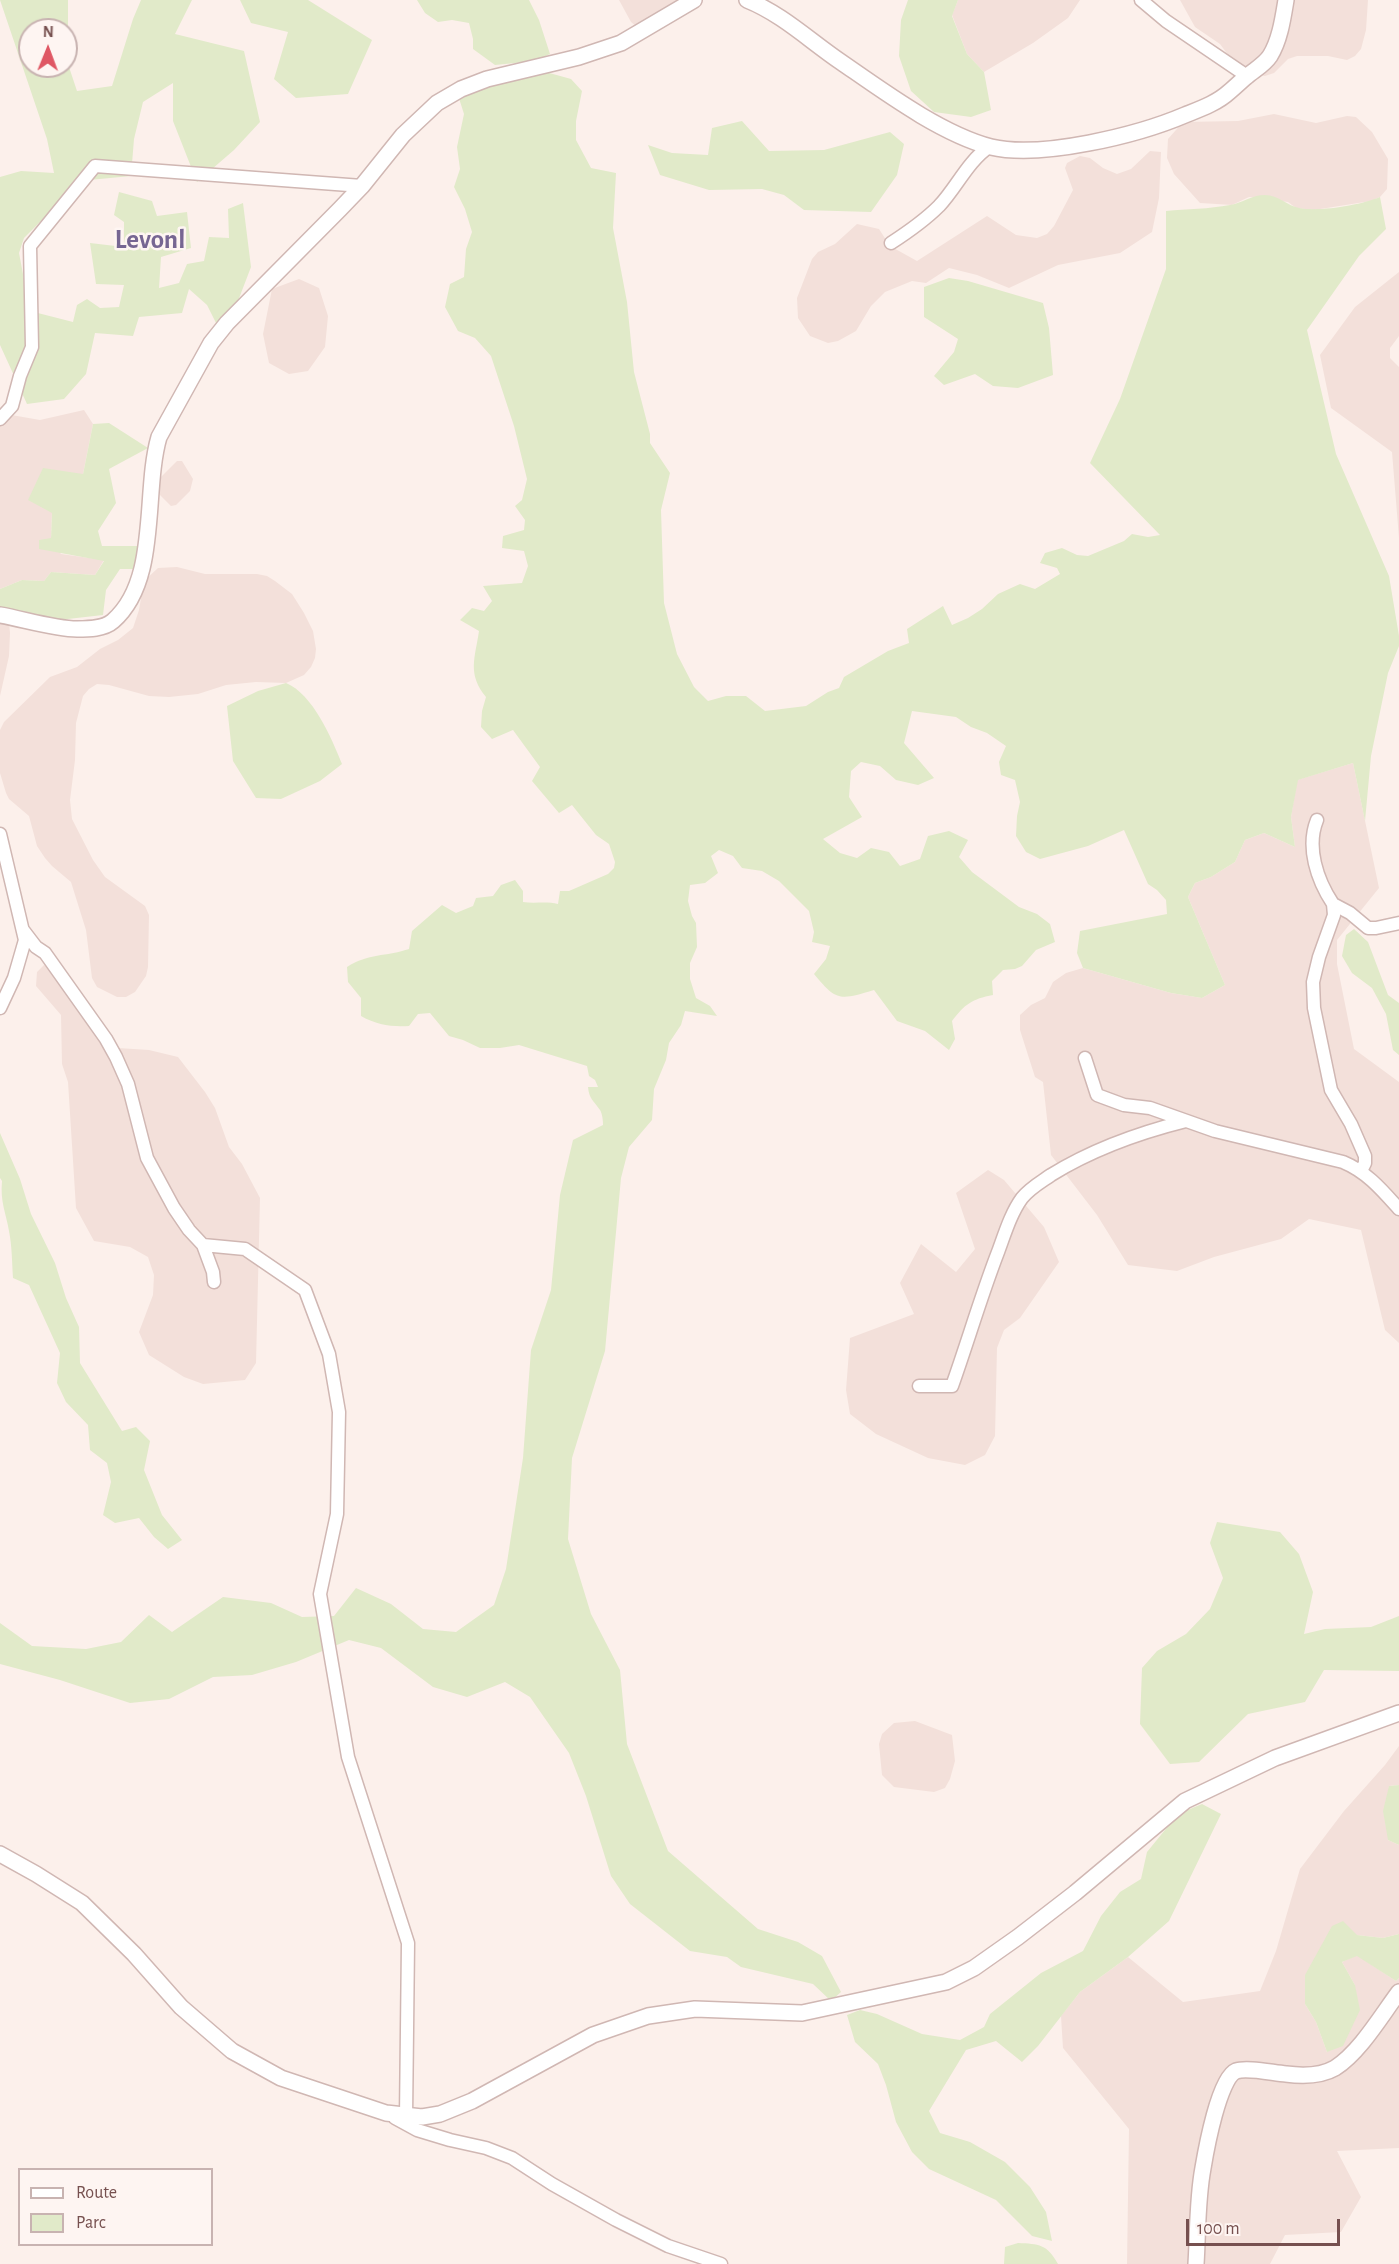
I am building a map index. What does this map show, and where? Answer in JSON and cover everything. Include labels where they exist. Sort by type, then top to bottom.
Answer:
[{"type":"street","points":[[0,615],[76,629],[96,628],[112,622],[126,605],[143,563],[150,523],[155,451],[159,437],[211,343],[255,293],[362,186],[403,135],[422,116],[437,103],[461,89],[487,79],[579,57],[621,43],[694,0]]},
{"type":"street","points":[[747,0],[784,20],[840,62],[912,110],[952,131],[990,147],[1013,150],[1078,145],[1151,128],[1205,107],[1228,94],[1270,57],[1280,32],[1286,0]]},
{"type":"street","points":[[1141,0],[1166,21],[1247,76]]},
{"type":"street","points":[[891,243],[911,230],[940,205],[973,160],[990,147]]},
{"type":"street","points":[[0,419],[12,406],[20,376],[32,347],[30,246],[95,166],[362,186]]},
{"type":"street","points":[[1317,820],[1312,842],[1318,876],[1321,887],[1333,904],[1350,913],[1368,928],[1399,922]]},
{"type":"street","points":[[0,834],[25,940],[21,959],[0,1008]]},
{"type":"street","points":[[1333,904],[1334,915],[1318,957],[1313,982],[1314,1008],[1331,1090],[1351,1124],[1365,1156],[1365,1163],[1361,1171]]},
{"type":"street","points":[[23,930],[36,947],[45,952],[106,1039],[128,1084],[147,1158],[174,1208],[203,1245],[213,1272],[214,1282]]},
{"type":"street","points":[[1086,1058],[1097,1095],[1124,1105],[1150,1108],[1215,1131],[1343,1162],[1361,1171],[1399,1209]]},
{"type":"street","points":[[919,1386],[952,1386],[986,1284],[1015,1209],[1024,1196],[1036,1185],[1067,1166],[1111,1144],[1186,1120]]},
{"type":"street","points":[[203,1245],[245,1249],[305,1290],[329,1354],[339,1412],[337,1514],[320,1594],[348,1756],[408,1943],[406,2117]]},
{"type":"street","points":[[0,1854],[81,1903],[134,1954],[181,2007],[232,2051],[281,2078],[386,2113],[422,2117],[440,2114],[472,2101],[593,2035],[648,2016],[695,2009],[802,2013],[946,1982],[974,1968],[1018,1937],[1075,1893],[1185,1801],[1275,1758],[1399,1713]]},
{"type":"street","points":[[1196,2264],[1202,2170],[1216,2110],[1227,2078],[1235,2071],[1246,2070],[1299,2076],[1320,2074],[1334,2068],[1362,2041],[1399,1992]]},
{"type":"street","points":[[386,2113],[417,2130],[486,2148],[512,2158],[552,2184],[616,2220],[668,2246],[721,2264]]},
{"type":"shaded area","points":[[619,0],[695,0],[643,32],[631,22]]},
{"type":"shaded area","points":[[958,0],[1080,0],[1068,18],[1033,43],[984,72],[967,54],[952,15]]},
{"type":"shaded area","points":[[1180,0],[1368,0],[1366,30],[1361,49],[1347,60],[1328,56],[1297,56],[1288,59],[1274,73],[1265,76],[1245,73],[1237,67],[1220,44],[1195,27]]},
{"type":"shaded area","points":[[1274,114],[1316,123],[1347,116],[1356,117],[1372,132],[1388,159],[1387,189],[1380,197],[1371,201],[1314,210],[1296,208],[1288,202],[1249,197],[1232,205],[1200,203],[1174,174],[1167,158],[1168,139],[1183,122],[1238,121]]},
{"type":"shaded area","points":[[1150,151],[1161,152],[1159,198],[1152,232],[1120,253],[1058,265],[1009,288],[977,275],[949,268],[926,283],[912,281],[885,292],[871,306],[856,331],[838,341],[828,343],[810,336],[798,318],[797,298],[812,259],[818,252],[835,244],[857,224],[879,229],[890,246],[917,261],[987,216],[1016,235],[1037,238],[1047,234],[1054,226],[1073,190],[1065,168],[1067,163],[1080,156],[1090,158],[1103,168],[1117,174],[1131,169]]},
{"type":"shaded area","points":[[1399,272],[1399,336],[1390,348],[1390,358],[1399,367],[1399,538],[1392,452],[1331,408],[1320,355],[1355,307]]},
{"type":"shaded area","points":[[299,279],[319,288],[328,316],[325,347],[308,371],[289,374],[269,363],[263,334],[272,289]]},
{"type":"shaded area","points":[[84,410],[93,424],[83,474],[52,513],[51,538],[61,554],[104,560],[95,575],[51,572],[44,581],[22,580],[0,589],[0,413],[40,420]]},
{"type":"shaded area","points":[[177,461],[182,461],[193,479],[190,491],[176,505],[171,506],[160,495],[159,479]]},
{"type":"shaded area","points":[[177,567],[205,574],[257,574],[275,581],[292,594],[304,613],[313,631],[315,658],[304,675],[286,683],[256,682],[226,685],[198,694],[169,697],[149,696],[97,684],[83,696],[76,723],[75,760],[70,800],[72,819],[93,860],[105,877],[145,906],[149,915],[146,976],[135,992],[126,997],[117,997],[97,987],[92,978],[86,930],[71,882],[45,858],[37,846],[29,816],[9,799],[6,793],[0,773],[0,730],[4,722],[50,677],[77,667],[133,628],[144,581],[158,568]]},
{"type":"shaded area","points":[[0,607],[9,623],[10,633],[9,656],[0,696]]},
{"type":"shaded area","points":[[1353,763],[1379,888],[1337,940],[1337,964],[1354,1049],[1399,1082],[1399,1343],[1385,1330],[1361,1230],[1309,1219],[1281,1239],[1214,1257],[1177,1271],[1128,1265],[1097,1215],[1051,1155],[1043,1082],[1035,1077],[1020,1030],[1020,1015],[1031,1005],[1045,998],[1053,982],[1066,973],[1083,968],[1171,993],[1202,998],[1225,985],[1188,897],[1195,883],[1211,877],[1235,862],[1245,840],[1264,833],[1295,847],[1291,817],[1297,780]]},
{"type":"shaded area","points":[[44,965],[54,967],[100,1040],[118,1048],[149,1050],[178,1057],[215,1108],[229,1147],[242,1164],[260,1198],[256,1363],[245,1380],[203,1384],[184,1377],[149,1355],[139,1332],[153,1295],[154,1275],[148,1257],[130,1247],[94,1241],[76,1208],[68,1082],[62,1064],[61,1015],[36,986],[37,972]]},
{"type":"shaded area","points":[[988,1170],[1004,1180],[1044,1227],[1059,1262],[1020,1318],[1004,1330],[997,1348],[995,1436],[985,1455],[965,1465],[928,1458],[876,1434],[850,1414],[846,1390],[850,1338],[914,1314],[900,1283],[921,1244],[956,1272],[975,1249],[956,1193]]},
{"type":"shaded area","points":[[915,1721],[952,1735],[955,1761],[950,1779],[945,1788],[934,1792],[894,1787],[882,1775],[879,1744],[882,1734],[894,1723]]},
{"type":"shaded area","points":[[1399,1746],[1399,1785],[1389,1786],[1388,1840],[1399,1845],[1399,1934],[1383,1938],[1357,1935],[1305,2004],[1316,2022],[1327,2052],[1355,1985],[1342,1962],[1357,1955],[1396,1981],[1399,1978],[1399,2148],[1337,2151],[1361,2197],[1341,2232],[1285,2235],[1270,2264],[1127,2264],[1129,2129],[1063,2048],[1061,2016],[1080,1992],[1128,1957],[1183,2002],[1260,1991],[1276,1951],[1300,1869],[1344,1811]]},
{"type":"green space","points":[[0,0],[68,0],[68,18],[18,18],[18,53]]},
{"type":"green space","points":[[141,0],[192,0],[175,34],[244,51],[260,122],[234,150],[197,182],[173,121],[173,83],[143,102],[134,139],[131,176],[89,180],[57,205],[24,238],[19,253],[30,311],[73,322],[77,305],[87,299],[100,308],[119,307],[124,285],[96,284],[90,243],[124,247],[124,222],[114,215],[119,192],[152,201],[157,216],[187,212],[191,248],[161,257],[159,288],[179,283],[187,264],[204,261],[209,237],[229,238],[228,209],[243,203],[251,267],[238,301],[218,327],[207,305],[189,289],[182,313],[139,317],[133,336],[95,333],[86,374],[64,399],[27,404],[0,345],[0,177],[21,171],[54,173],[47,139],[26,78],[73,78],[77,91],[112,86]]},
{"type":"green space","points":[[240,0],[308,0],[372,40],[348,94],[296,98],[274,79],[288,32],[251,23]]},
{"type":"green space","points":[[417,0],[529,0],[539,20],[550,54],[535,61],[495,65],[473,49],[469,23],[452,20],[438,22],[425,13]]},
{"type":"green space","points":[[908,0],[958,0],[952,16],[967,54],[984,72],[991,110],[971,117],[934,112],[911,91],[899,56],[901,20]]},
{"type":"green space","points":[[535,69],[571,79],[582,91],[576,121],[576,140],[591,168],[616,173],[613,228],[627,302],[634,372],[650,434],[650,443],[670,473],[661,510],[664,603],[677,654],[694,687],[708,701],[726,696],[746,696],[765,711],[806,706],[839,688],[844,677],[888,651],[909,643],[907,629],[943,606],[952,625],[982,609],[998,594],[1020,584],[1035,589],[1060,574],[1057,568],[1040,563],[1045,553],[1062,548],[1077,555],[1088,556],[1124,541],[1132,534],[1148,537],[1160,535],[1090,463],[1120,399],[1166,269],[1166,211],[1235,204],[1255,196],[1265,195],[1295,207],[1308,209],[1340,207],[1380,197],[1386,229],[1359,256],[1307,330],[1336,454],[1389,576],[1399,636],[1399,646],[1388,673],[1371,756],[1365,821],[1353,763],[1298,780],[1291,817],[1295,847],[1264,833],[1245,840],[1235,862],[1211,877],[1195,883],[1188,897],[1225,985],[1202,998],[1171,993],[1083,968],[1077,953],[1080,931],[1167,914],[1166,900],[1148,884],[1124,830],[1088,846],[1040,859],[1026,852],[1016,836],[1020,802],[1015,780],[1001,775],[999,762],[1006,746],[956,717],[912,711],[904,743],[934,778],[918,785],[896,780],[880,766],[861,762],[851,771],[849,797],[862,817],[823,839],[840,853],[857,858],[871,848],[889,852],[900,866],[920,859],[928,836],[949,831],[968,840],[959,857],[972,872],[1019,907],[1037,914],[1050,924],[1055,942],[1036,950],[1022,966],[1003,970],[992,981],[993,995],[980,998],[965,1006],[952,1021],[955,1039],[949,1050],[925,1031],[897,1021],[874,990],[846,997],[828,990],[814,974],[826,959],[830,946],[812,942],[814,932],[809,911],[779,881],[762,871],[742,868],[733,856],[719,850],[711,856],[718,873],[705,883],[690,885],[688,901],[696,923],[697,947],[690,963],[690,979],[696,998],[710,1006],[717,1016],[685,1011],[681,1025],[669,1043],[666,1060],[654,1089],[652,1120],[629,1147],[621,1178],[605,1351],[572,1458],[568,1539],[591,1614],[620,1670],[627,1744],[668,1851],[758,1929],[798,1942],[822,1956],[841,1992],[831,2001],[813,1984],[741,1967],[727,1957],[690,1951],[630,1904],[611,1876],[586,1796],[569,1753],[530,1697],[505,1682],[467,1697],[433,1687],[381,1648],[349,1640],[296,1662],[252,1675],[213,1677],[169,1699],[130,1703],[60,1680],[0,1664],[0,1623],[32,1646],[86,1649],[121,1642],[149,1615],[172,1632],[223,1597],[271,1603],[302,1617],[334,1616],[356,1588],[391,1604],[423,1629],[456,1632],[494,1605],[506,1569],[523,1458],[531,1350],[551,1290],[560,1195],[573,1140],[603,1125],[601,1111],[591,1097],[588,1087],[598,1087],[595,1080],[589,1076],[587,1066],[519,1045],[480,1048],[449,1036],[430,1013],[418,1014],[409,1026],[373,1022],[361,1016],[361,998],[348,982],[347,967],[370,957],[409,949],[412,931],[442,905],[456,913],[473,906],[476,898],[493,896],[501,885],[515,880],[523,891],[523,902],[558,904],[560,891],[569,891],[608,874],[614,868],[615,862],[609,844],[596,835],[572,805],[559,813],[532,781],[540,767],[513,730],[492,739],[481,727],[486,697],[474,673],[479,631],[460,620],[472,608],[484,611],[492,601],[483,586],[522,583],[528,566],[524,551],[502,548],[503,536],[524,530],[525,520],[515,506],[522,500],[527,479],[514,426],[491,356],[475,338],[458,331],[445,307],[450,284],[464,277],[466,249],[472,232],[465,209],[454,187],[460,169],[457,147],[464,114],[457,92]]},
{"type":"green space","points":[[742,121],[769,151],[824,150],[890,132],[904,144],[897,175],[871,212],[804,210],[784,195],[762,189],[709,190],[660,175],[648,145],[672,153],[708,155],[712,128]]},
{"type":"green space","points":[[949,278],[968,281],[1043,303],[1049,328],[1053,375],[1018,388],[993,386],[975,374],[944,385],[934,376],[954,352],[958,339],[924,317],[924,287]]},
{"type":"green space","points":[[109,423],[148,448],[109,469],[116,503],[98,531],[102,546],[141,546],[139,569],[120,569],[106,590],[103,615],[9,623],[0,607],[0,589],[22,580],[44,581],[51,572],[95,575],[104,561],[39,549],[39,540],[51,538],[52,513],[28,500],[43,468],[83,474],[93,424]]},
{"type":"green space","points":[[286,683],[305,697],[313,707],[327,730],[342,764],[320,781],[281,799],[256,798],[233,761],[227,706],[258,691]]},
{"type":"green space","points":[[1354,929],[1368,942],[1388,995],[1399,1003],[1399,1055],[1393,1050],[1386,1014],[1372,988],[1352,973],[1342,956],[1346,935]]},
{"type":"green space","points":[[0,1133],[20,1179],[31,1214],[55,1263],[66,1298],[79,1327],[80,1363],[122,1431],[136,1427],[150,1441],[144,1470],[162,1515],[182,1540],[168,1549],[154,1537],[139,1518],[115,1523],[103,1515],[111,1482],[107,1463],[90,1450],[88,1425],[66,1402],[57,1383],[60,1353],[29,1285],[13,1278],[11,1242],[0,1178]]},
{"type":"green space","points":[[1217,1522],[1280,1532],[1299,1554],[1313,1592],[1304,1634],[1325,1629],[1371,1627],[1399,1616],[1399,1671],[1324,1670],[1305,1702],[1248,1714],[1199,1762],[1170,1764],[1140,1724],[1142,1668],[1157,1651],[1186,1634],[1210,1609],[1223,1578],[1210,1543]]},
{"type":"green space","points":[[1399,1785],[1399,1845],[1388,1840],[1383,1811],[1389,1786]]},
{"type":"green space","points":[[1202,1804],[1221,1814],[1169,1921],[1128,1957],[1080,1992],[1038,2046],[1022,2062],[996,2041],[966,2050],[929,2111],[940,2133],[970,2142],[1005,2162],[1030,2187],[1046,2212],[1052,2241],[1032,2236],[996,2200],[929,2169],[912,2152],[896,2122],[878,2064],[855,2042],[847,2015],[860,2010],[877,2014],[922,2034],[960,2040],[984,2027],[990,2014],[1041,1973],[1083,1951],[1101,1916],[1120,1892],[1141,1879],[1147,1852],[1178,1814]]},
{"type":"green space","points":[[1343,1921],[1357,1935],[1383,1938],[1399,1934],[1399,1978],[1396,1981],[1357,1956],[1342,1962],[1355,1985],[1360,2010],[1343,2046],[1327,2052],[1316,2022],[1305,2004],[1305,1975],[1332,1926]]},
{"type":"green space","points":[[1018,2243],[1042,2246],[1050,2252],[1058,2264],[1004,2264],[1005,2247]]},
{"type":"district","name":"Levonl","points":[[150,240]]}]
